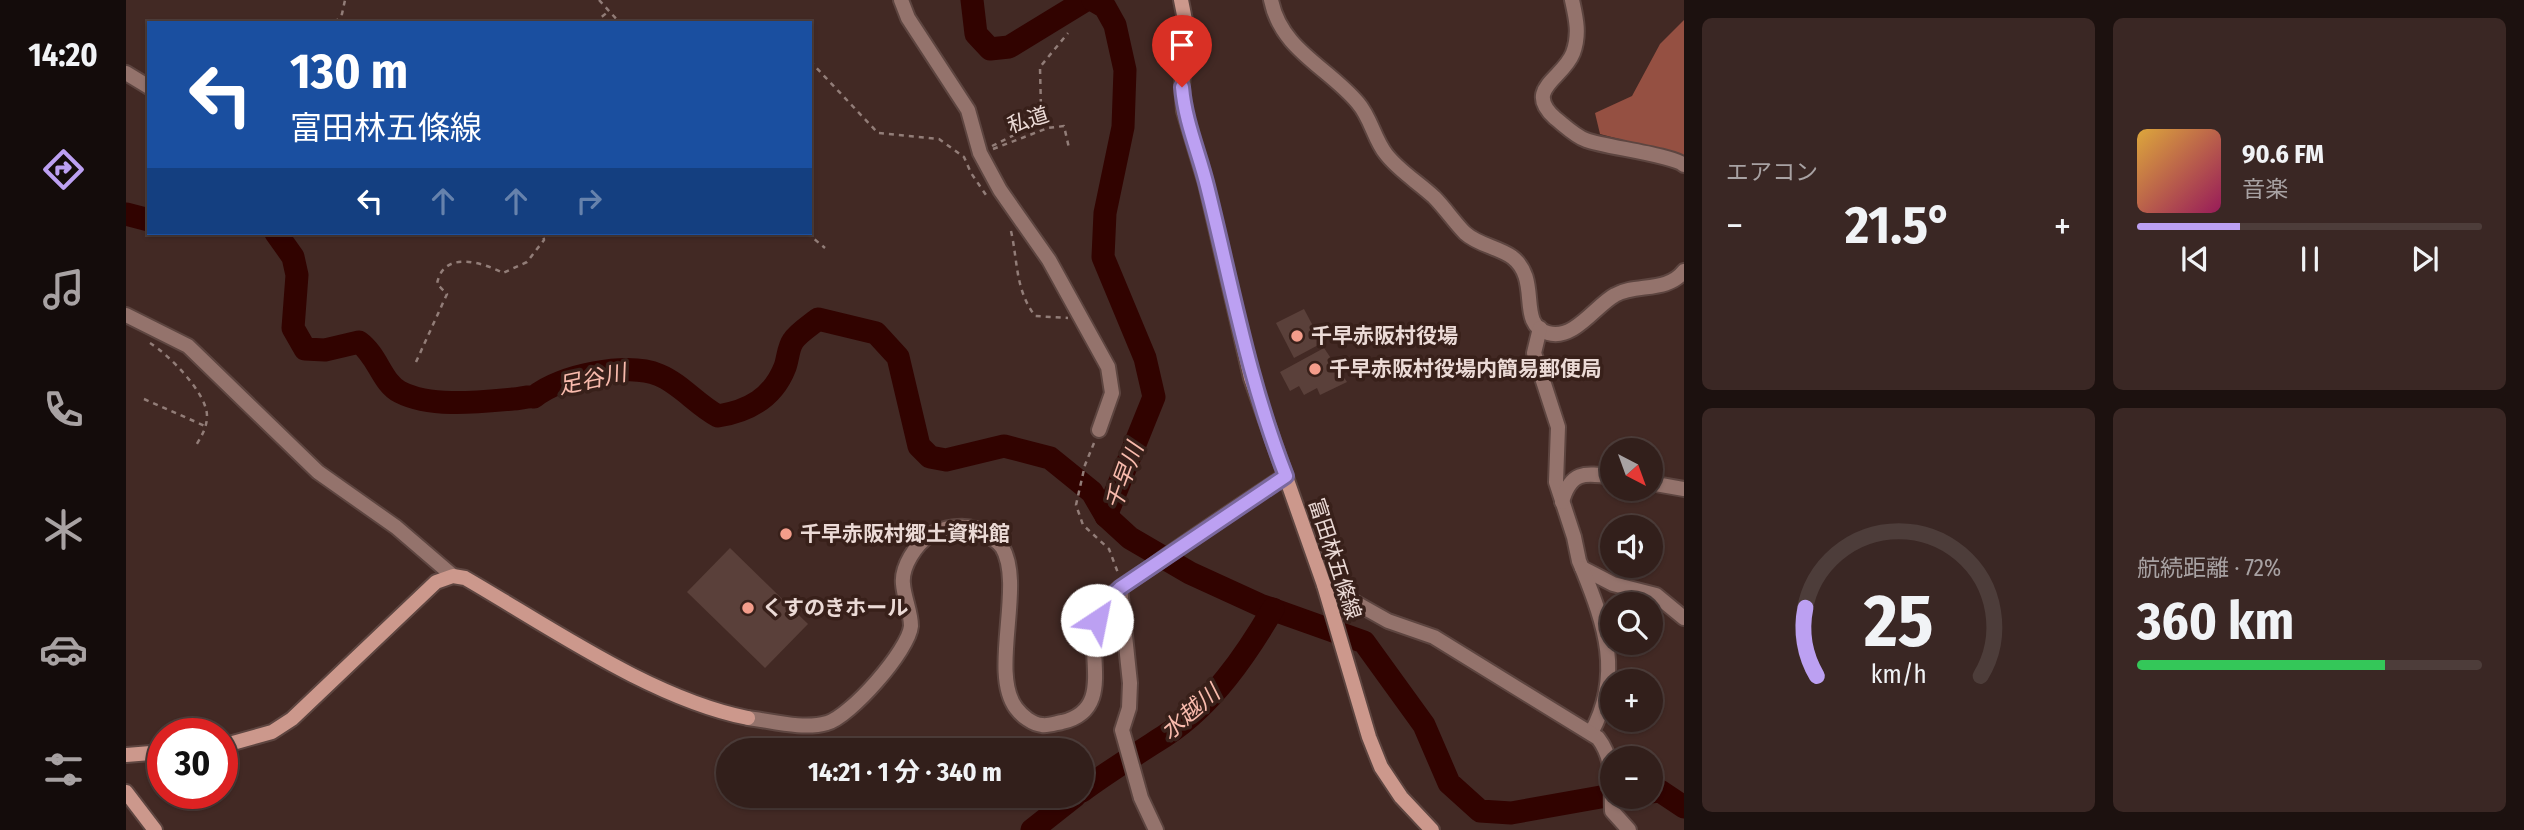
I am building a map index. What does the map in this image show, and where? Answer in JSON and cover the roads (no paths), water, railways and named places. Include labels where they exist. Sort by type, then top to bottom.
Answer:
[{"type":"main road","name":"富田林五條線","points":[[1181,0],[1186,25],[1182,87],[1184,111],[1206,184],[1251,378],[1324,585],[1356,695],[1381,766],[1401,797],[1432,830]]},
{"type":"main road","points":[[238,742],[272,732],[292,719],[402,611],[436,582],[453,576],[465,578],[656,688],[713,711],[748,718]]},
{"type":"main road","points":[[126,755],[147,753]]},
{"type":"main road","points":[[126,792],[155,830]]},
{"type":"street","points":[[901,0],[908,18],[968,110],[982,156],[1000,190],[1049,260],[1108,367],[1112,393],[1099,430]]},
{"type":"street","points":[[1271,0],[1282,33],[1298,50],[1340,82],[1360,106],[1384,152],[1394,163],[1434,197],[1466,234],[1505,252],[1525,270],[1530,282],[1527,303],[1534,321],[1545,333],[1558,334],[1578,325],[1616,294],[1667,284],[1684,271]]},
{"type":"street","points":[[1572,0],[1578,24],[1577,41],[1564,68],[1544,91],[1542,100],[1545,108],[1586,140],[1681,161],[1684,165]]},
{"type":"street","points":[[126,73],[147,86]]},
{"type":"street","points":[[126,315],[188,346],[318,472],[396,527],[453,576]]},
{"type":"street","points":[[1540,328],[1534,353],[1558,427],[1556,481],[1582,568],[1597,605],[1610,662],[1605,703],[1591,733]]},
{"type":"street","points":[[1562,502],[1565,490],[1574,478],[1588,473],[1600,475]]},
{"type":"street","points":[[748,718],[800,725],[828,723],[856,702],[906,645],[911,625],[902,581],[915,548],[930,535],[952,527],[969,527],[987,534],[1002,547],[1009,574],[1007,680],[1014,706],[1026,719],[1043,726],[1070,720],[1089,706],[1096,683],[1093,634],[1101,606],[1120,588],[1182,544],[1286,476]]},
{"type":"street","points":[[1663,486],[1684,489]]},
{"type":"street","points":[[1582,568],[1613,584],[1656,595],[1684,618]]},
{"type":"street","points":[[1324,585],[1388,621],[1434,637],[1591,733],[1603,746]]},
{"type":"street","points":[[1120,588],[1130,683],[1129,708],[1122,730],[1141,798],[1156,830]]},
{"type":"street","points":[[1612,809],[1629,830]]},
{"type":"waterway","name":"千早川","points":[[972,0],[976,34],[990,49],[1009,47],[1086,0]]},
{"type":"waterway","name":"千早川","points":[[1093,0],[1105,7],[1115,25],[1125,70],[1123,127],[1105,213],[1103,257],[1145,358],[1154,397],[1106,516]]},
{"type":"waterway","name":"足谷川","points":[[126,214],[147,219]]},
{"type":"waterway","name":"足谷川","points":[[277,235],[293,257],[297,275],[293,328],[305,349],[325,350],[359,342],[371,354],[394,388],[412,397],[426,400],[471,402],[534,397],[560,382],[577,377],[613,370],[630,370],[646,371],[667,379],[718,416],[740,411],[767,395],[780,378],[793,341],[818,319],[876,333],[898,357],[919,446],[930,457],[946,460],[1004,446],[1050,458],[1092,492],[1106,516],[1130,538],[1190,573],[1260,605],[1364,642],[1424,725],[1449,783],[1480,811],[1511,813],[1600,797]]},
{"type":"waterway","name":"水越川","points":[[1094,782],[1183,723],[1198,709],[1227,678],[1273,609]]},
{"type":"waterway","name":"千早川","points":[[1663,793],[1684,807]]},
{"type":"waterway","name":"水越川","points":[[1032,830],[1060,808]]},
{"type":"place","name":"千早赤阪村役場","points":[[1297,336]]},
{"type":"place","name":"千早赤阪村役場内簡易郵便局","points":[[1315,369]]},
{"type":"place","name":"千早赤阪村郷土資料館","points":[[786,534]]},
{"type":"place","name":"くすのきホール","points":[[748,608]]}]
